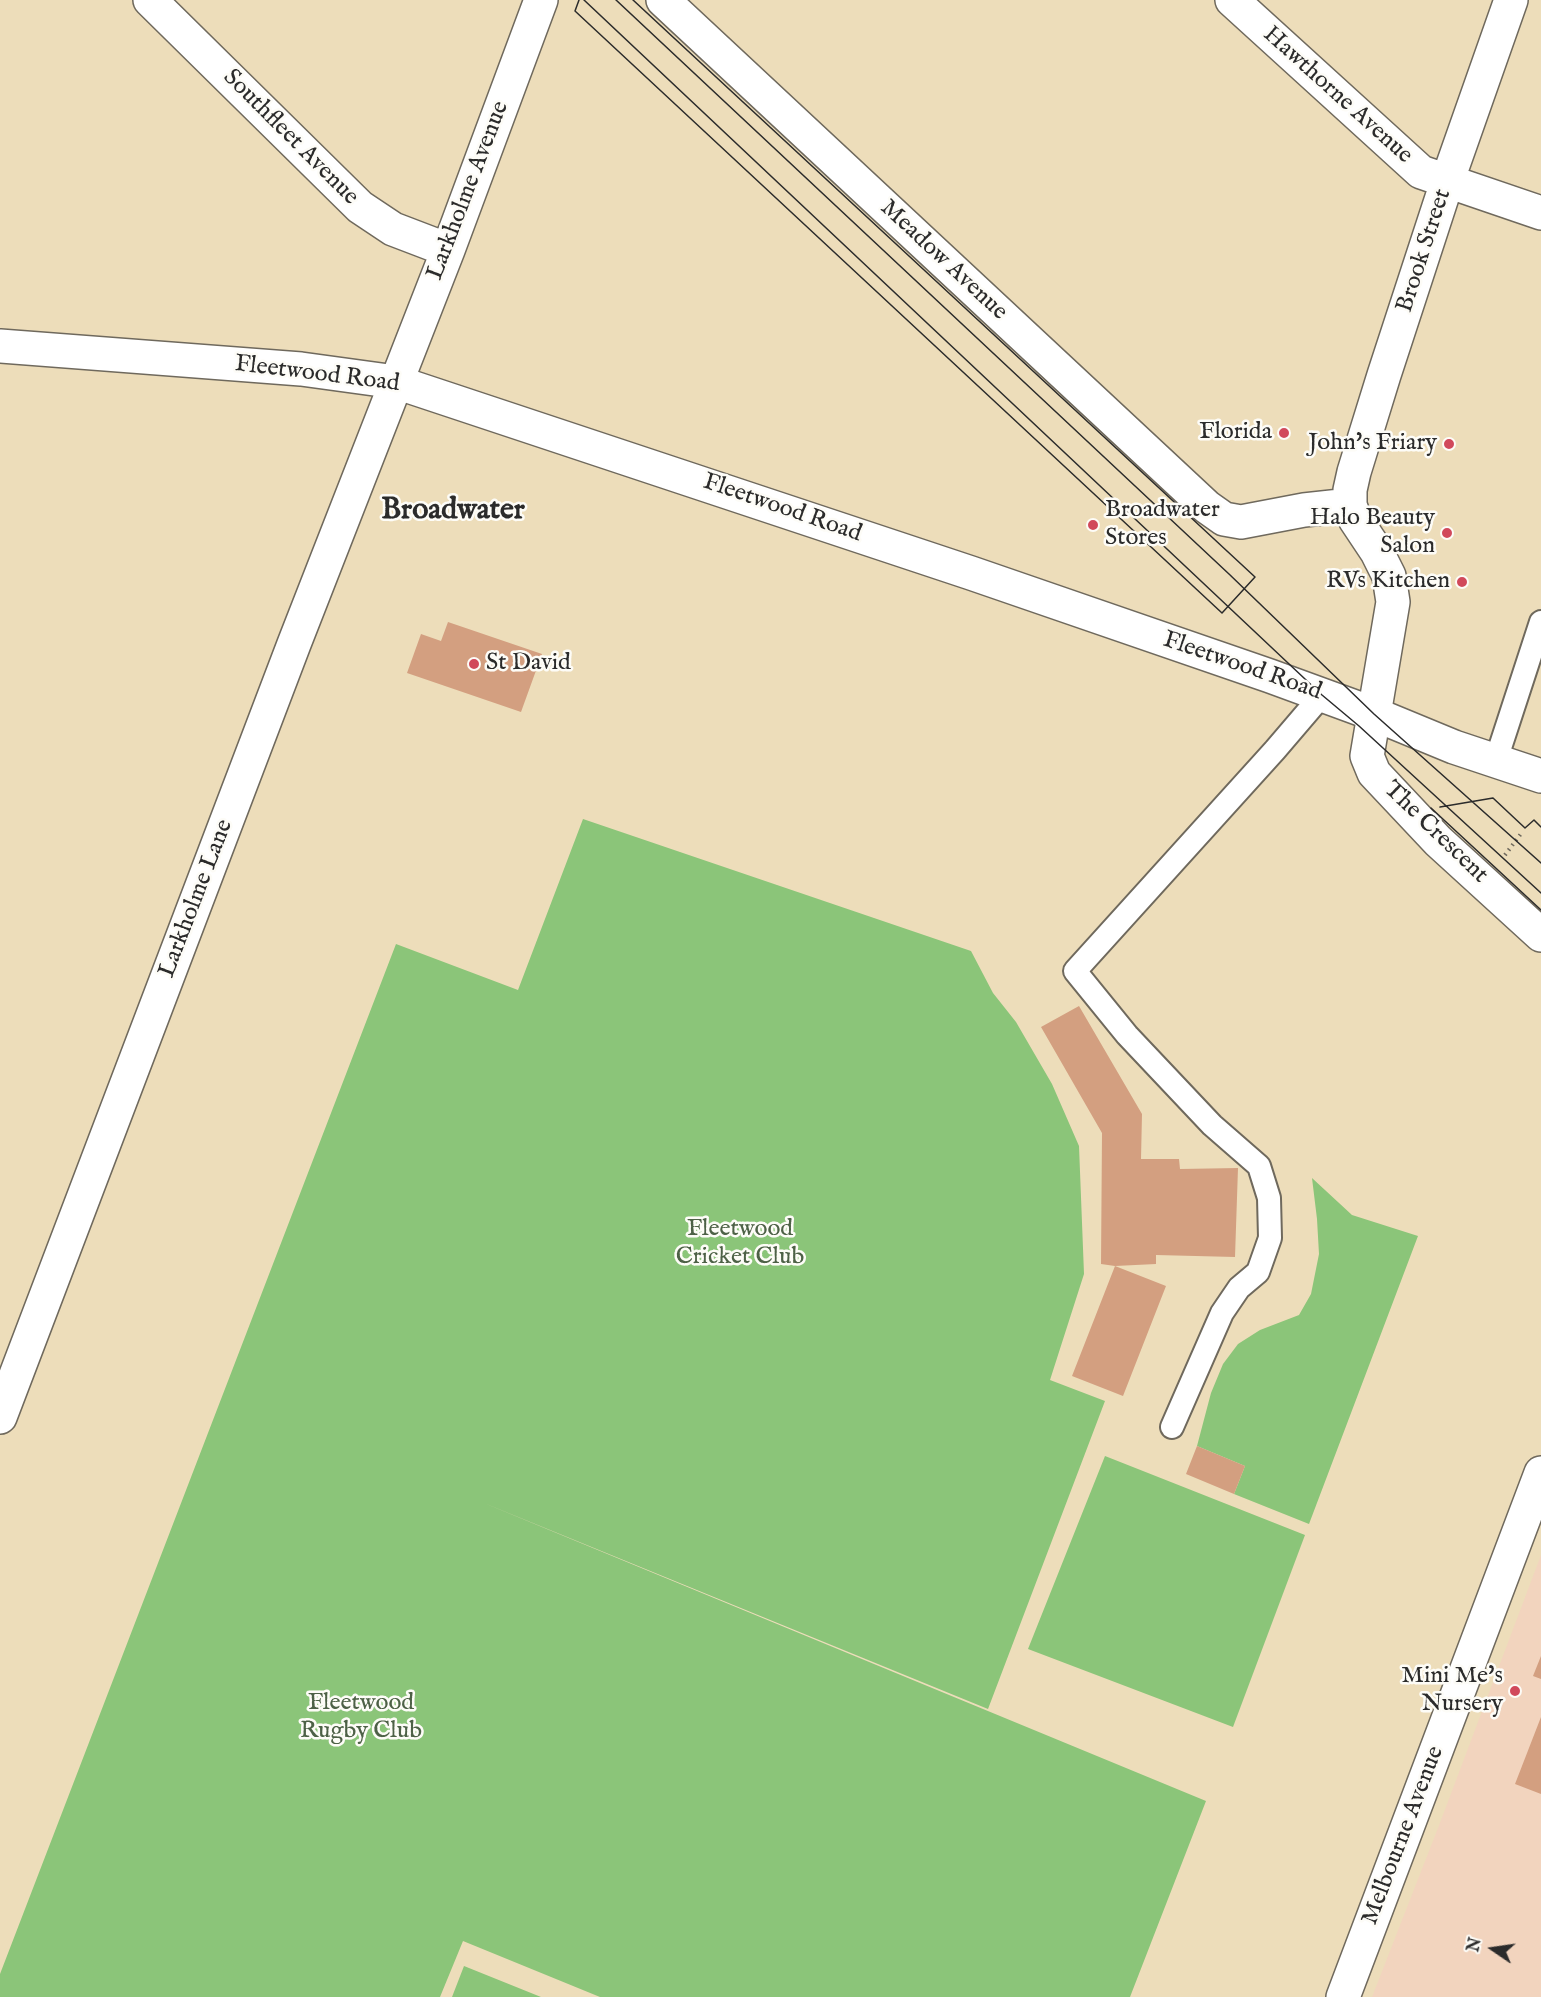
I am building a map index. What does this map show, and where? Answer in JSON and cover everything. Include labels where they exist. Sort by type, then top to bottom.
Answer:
[{"type":"street","name":"Southfleet Avenue","points":[[150,0],[360,207],[393,229],[447,250]]},
{"type":"street","name":"Larkholme Avenue","points":[[396,382],[541,0]]},
{"type":"street","name":"Meadow Avenue","points":[[663,0],[1207,507],[1224,519],[1240,522],[1315,508],[1350,505]]},
{"type":"street","name":"Hawthorne Avenue","points":[[1232,0],[1421,172],[1541,213]]},
{"type":"street","name":"Brook Street","points":[[1350,505],[1350,490],[1354,472],[1447,182],[1511,0]]},
{"type":"street","name":"Fleetwood Road","points":[[0,346],[301,369],[396,382],[971,573],[1322,695],[1454,747],[1541,776]]},
{"type":"street","name":"Larkholme Lane","points":[[0,1417],[396,382]]},
{"type":"street","points":[[1350,505],[1355,519],[1377,552],[1389,576],[1393,602],[1374,714]]},
{"type":"street","name":"The Crescent","points":[[1374,714],[1367,756],[1374,773],[1438,841],[1541,935]]},
{"type":"street","name":"Melbourne Avenue","points":[[1343,1997],[1541,1473]]},
{"type":"lane","points":[[1496,760],[1541,622]]},
{"type":"lane","points":[[1172,1427],[1222,1313],[1239,1288],[1258,1272],[1269,1238],[1269,1198],[1259,1166],[1212,1125],[1127,1035],[1075,970],[1322,695]]},
{"type":"shaded area","points":[[1541,1555],[1541,1997],[1372,1997],[1438,1828]]},
{"type":"green space","points":[[583,819],[971,951],[993,993],[1016,1022],[1052,1084],[1079,1146],[1084,1274],[1050,1380],[1105,1401],[988,1709],[479,1501],[1206,1801],[1130,1997],[600,1997],[463,1941],[440,1997],[0,1997],[0,1974],[396,944],[518,990]]},
{"type":"green space","points":[[1312,1178],[1352,1215],[1418,1236],[1309,1524],[1234,1494],[1245,1466],[1197,1446],[1211,1393],[1223,1364],[1238,1344],[1260,1330],[1299,1315],[1311,1294],[1319,1254]]},
{"type":"green space","points":[[1105,1456],[1305,1535],[1233,1727],[1028,1649]]},
{"type":"green space","points":[[464,1966],[541,1997],[452,1997]]},
{"type":"building","name":"St David","points":[[448,622],[542,654],[521,712],[407,673],[421,634],[441,641]]},
{"type":"building","points":[[1079,1006],[1142,1114],[1141,1159],[1179,1159],[1180,1169],[1238,1168],[1235,1257],[1156,1255],[1156,1264],[1115,1266],[1101,1264],[1102,1133],[1041,1027]]},
{"type":"building","points":[[1115,1266],[1166,1286],[1123,1396],[1072,1376]]},
{"type":"building","points":[[1197,1446],[1245,1466],[1234,1494],[1186,1474]]},
{"type":"building","points":[[1541,1656],[1541,1679],[1533,1676]]},
{"type":"building","points":[[1541,1717],[1541,1794],[1515,1784]]},
{"type":"tram line","points":[[579,0],[575,11],[1222,613],[1255,577],[633,0]]},
{"type":"tram line","points":[[584,0],[1322,695],[1359,726],[1541,893]]},
{"type":"tram line","points":[[616,0],[1229,574],[1374,714],[1541,863]]},
{"type":"tram line","points":[[1440,807],[1493,798],[1525,828],[1534,820],[1541,827]]},
{"type":"tram line","points":[[1431,808],[1541,910]]},
{"type":"place","name":"Florida","points":[[1284,433]]},
{"type":"place","name":"John's Friary","points":[[1449,444]]},
{"type":"place","name":"Broadwater Stores","points":[[1093,525]]},
{"type":"place","name":"Halo Beauty Salon","points":[[1447,533]]},
{"type":"place","name":"RVs Kitchen","points":[[1462,582]]},
{"type":"place","name":"St David","points":[[474,664]]},
{"type":"place","name":"Mini Me's Nursery","points":[[1515,1691]]},
{"type":"district","name":"Broadwater","points":[[453,512]]},
{"type":"park label","name":"Fleetwood Cricket Club","points":[[740,1244]]},
{"type":"park label","name":"Fleetwood Rugby Club","points":[[361,1718]]}]
